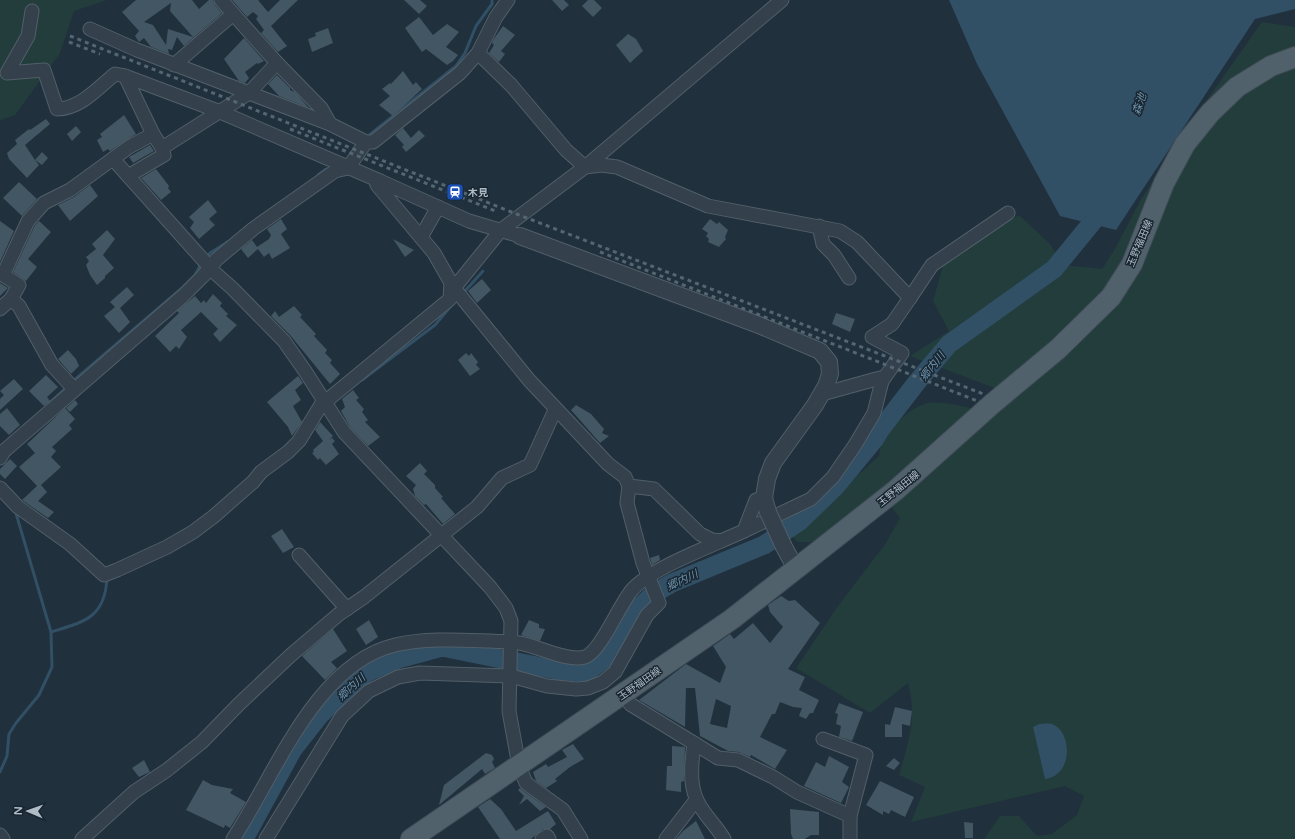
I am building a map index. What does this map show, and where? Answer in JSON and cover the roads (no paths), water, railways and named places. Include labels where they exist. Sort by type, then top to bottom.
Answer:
[{"type":"main road","name":"玉野福田線","points":[[411,839],[732,619],[896,490],[992,404],[1026,377],[1087,322],[1112,297],[1132,264],[1164,183],[1185,144],[1210,113],[1238,87],[1271,66],[1295,57]]},
{"type":"street","points":[[221,0],[277,64],[321,108],[330,124]]},
{"type":"street","points":[[0,488],[18,507],[70,544],[104,574],[167,547],[193,532],[213,518],[253,482],[261,472],[288,452],[299,441],[324,401],[450,298],[452,286],[501,230],[585,167],[782,0]]},
{"type":"street","points":[[90,29],[174,65],[330,124],[366,142],[373,142],[460,73],[478,53],[506,1]]},
{"type":"street","points":[[32,11],[28,36],[7,73],[44,70],[57,109],[66,109],[79,103],[115,74],[125,76],[218,111],[469,221],[520,236],[759,325],[820,351],[829,362],[830,374],[826,386],[822,394],[773,463],[767,479],[766,505],[784,547],[796,569]]},
{"type":"street","points":[[174,65],[234,14]]},
{"type":"street","points":[[478,53],[511,84],[566,150],[585,167],[601,166],[617,168],[708,206],[840,231],[857,242],[910,298]]},
{"type":"street","points":[[162,148],[218,111],[249,93],[277,64]]},
{"type":"street","points":[[125,76],[153,134],[162,148],[164,155],[128,176]]},
{"type":"street","points":[[0,309],[11,299],[19,285],[1,275],[28,222],[44,203],[70,190],[129,147],[153,134]]},
{"type":"street","points":[[0,458],[4,451],[70,385],[183,296],[207,262],[217,259],[252,229],[335,171],[348,168],[366,142]]},
{"type":"street","points":[[113,159],[207,262],[284,341],[352,442],[442,535],[490,587],[506,608],[511,621],[509,711],[519,766],[526,783],[563,810],[580,839]]},
{"type":"street","points":[[266,839],[342,716],[369,690],[398,677],[420,673],[511,674],[547,686],[576,689],[607,686],[646,615],[659,603],[643,563],[627,503],[629,486],[625,476],[608,464],[555,410],[529,380],[452,286],[434,253],[377,185],[380,181]]},
{"type":"street","points":[[421,237],[438,207]]},
{"type":"street","points":[[233,839],[247,818],[285,747],[308,714],[329,688],[343,674],[367,657],[395,646],[447,640],[511,646],[575,658],[585,657],[598,647],[620,604],[633,588],[704,549],[811,499],[833,477],[859,439],[874,413],[882,381],[902,353],[872,338],[892,324],[932,265],[1008,213]]},
{"type":"street","points":[[819,226],[823,244],[834,255],[849,278]]},
{"type":"street","points":[[11,299],[19,306],[52,365],[70,385]]},
{"type":"street","points":[[822,394],[870,379],[880,378],[882,381]]},
{"type":"street","points":[[82,839],[134,792],[167,770],[202,742],[239,704],[291,655],[477,507],[502,478],[530,465],[555,410]]},
{"type":"street","points":[[629,486],[654,489],[700,534],[712,540],[721,541]]},
{"type":"street","points":[[744,531],[756,500],[766,505]]},
{"type":"street","points":[[700,534],[704,549]]},
{"type":"street","points":[[299,555],[347,609]]},
{"type":"street","points":[[630,704],[718,758],[738,760],[773,777],[797,792],[850,816]]},
{"type":"street","points":[[823,740],[866,755],[850,816],[851,839]]},
{"type":"street","points":[[694,743],[692,781],[696,800],[718,828],[724,839]]},
{"type":"street","points":[[666,839],[696,800]]},
{"type":"street","points":[[0,835],[3,839]]},
{"type":"street","points":[[542,839],[547,836],[549,839]]},
{"type":"water","name":"森池","points":[[949,0],[1295,0],[1295,9],[1255,19],[1116,230],[1060,216],[977,64]]},
{"type":"water","points":[[1039,724],[1052,724],[1059,729],[1064,736],[1067,753],[1061,770],[1054,776],[1045,779],[1033,727]]},
{"type":"waterway","points":[[368,136],[456,66],[465,53],[476,26],[492,4],[492,0]]},
{"type":"waterway","points":[[318,175],[326,169]]},
{"type":"waterway","name":"郷内川","points":[[244,839],[293,749],[319,716],[352,684],[368,672],[398,659],[442,647],[561,671],[587,672],[607,657],[631,616],[653,594],[672,583],[764,545],[800,521],[836,486],[874,440],[917,382],[949,344],[1054,269],[1104,208],[1106,202]]},
{"type":"waterway","points":[[206,258],[210,253],[229,241]]},
{"type":"waterway","points":[[72,382],[182,288],[195,275],[201,264]]},
{"type":"waterway","points":[[465,291],[483,271]]},
{"type":"waterway","points":[[362,380],[435,325],[451,306]]},
{"type":"waterway","points":[[48,404],[68,386]]},
{"type":"waterway","points":[[0,772],[7,756],[9,734],[39,695],[52,667],[51,632],[15,510]]},
{"type":"waterway","points":[[51,632],[73,625],[91,616],[102,602],[107,578]]},
{"type":"railway","points":[[70,36],[514,213],[986,395]]},
{"type":"railway","points":[[69,42],[100,54]]},
{"type":"railway","points":[[290,129],[498,212]]},
{"type":"railway","points":[[600,252],[980,402]]},
{"type":"place","name":"木見","points":[[455,192]]}]
